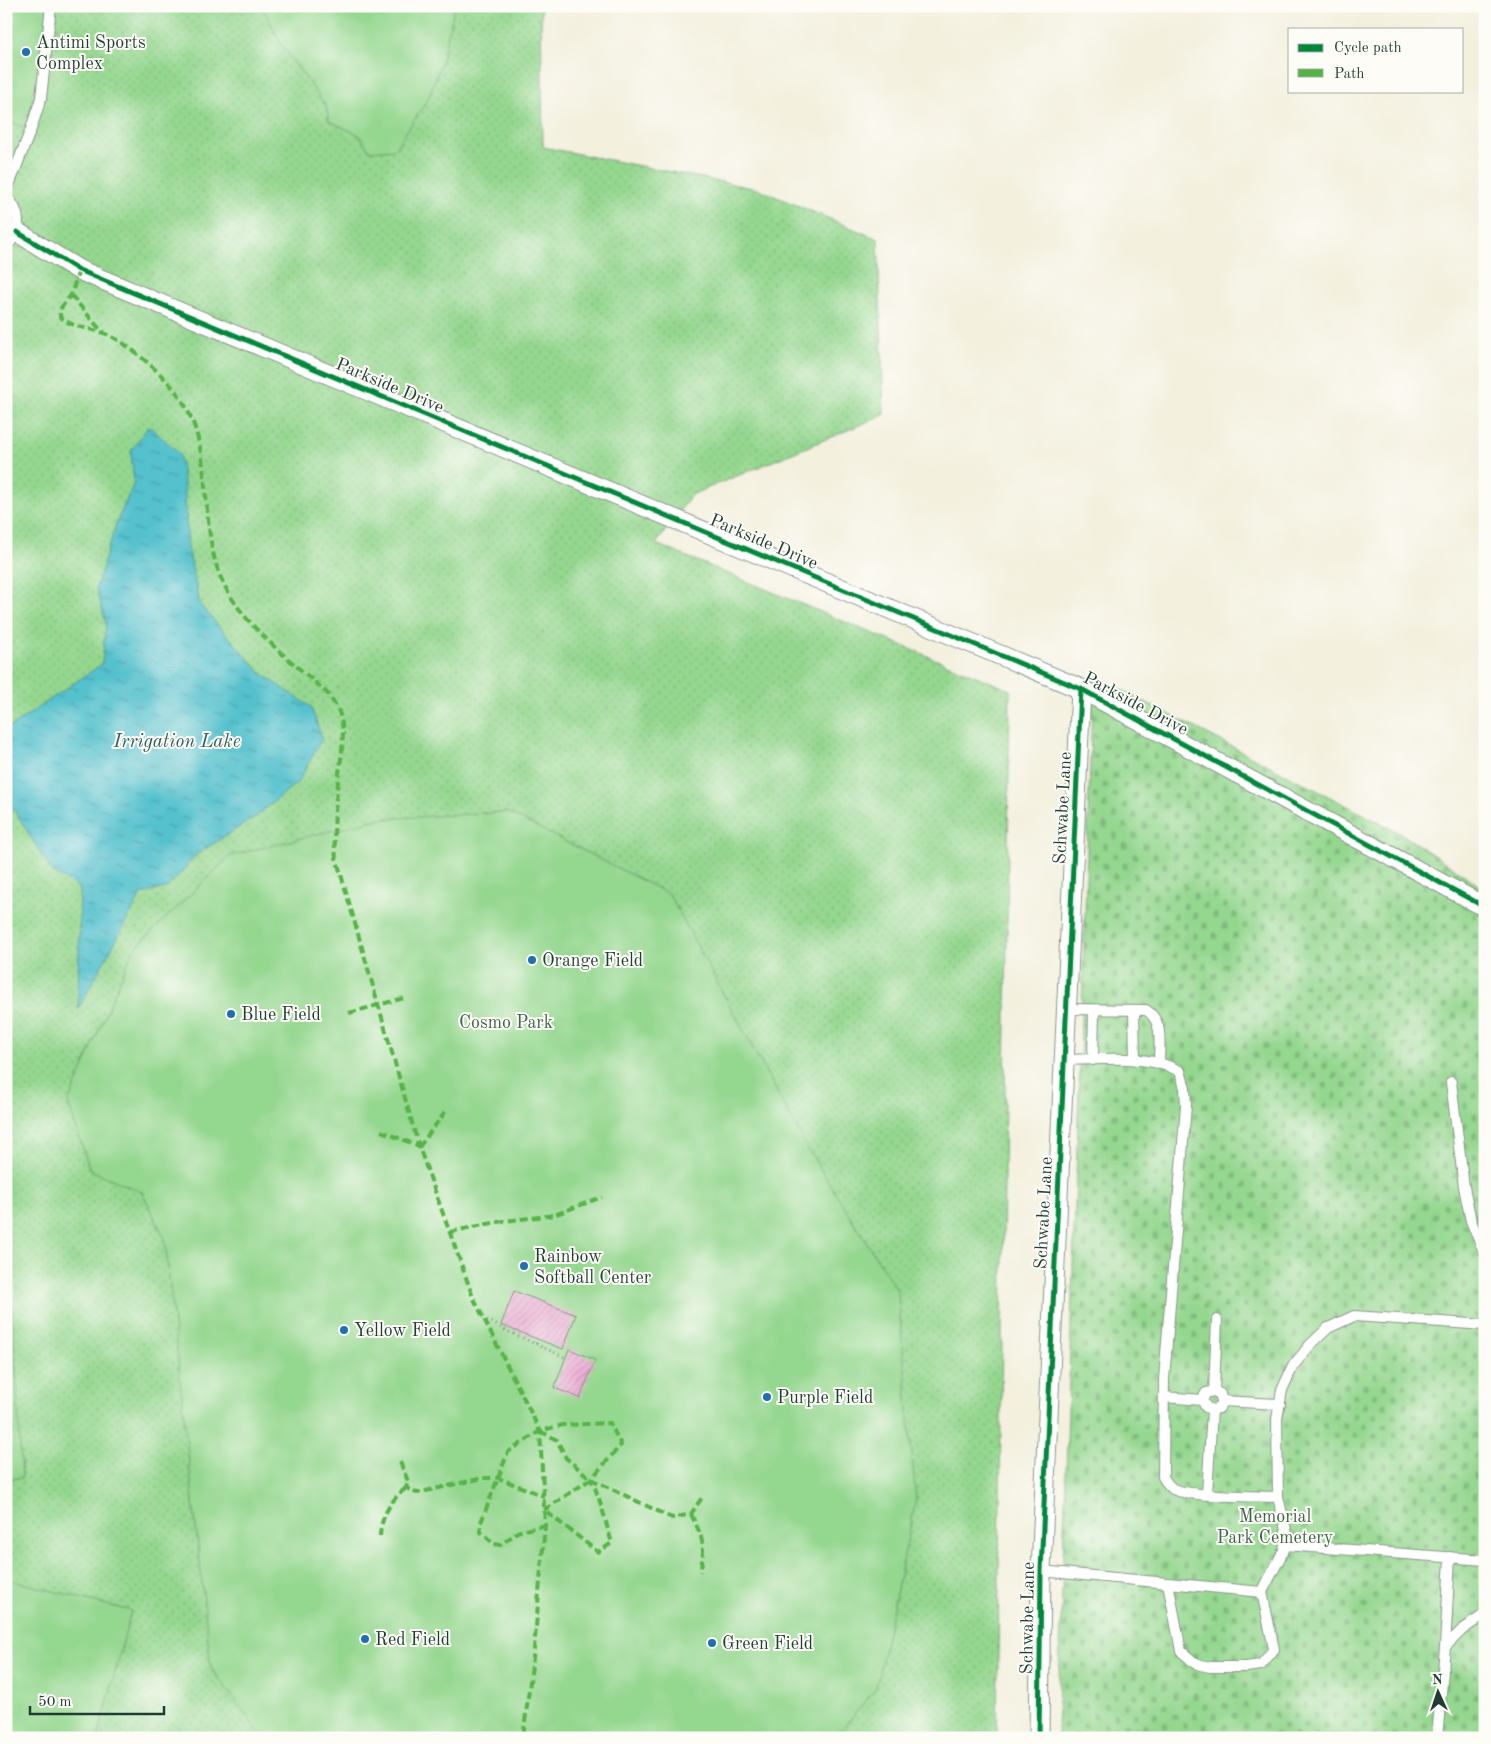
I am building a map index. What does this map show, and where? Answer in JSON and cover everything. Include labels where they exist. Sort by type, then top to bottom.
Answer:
[{"type":"street","name":"Parkside Drive","points":[[18,232],[80,270],[1081,689],[1485,907]]},
{"type":"street","name":"Schwabe Lane","points":[[1038,1738],[1041,1571],[1081,689]]},
{"type":"lane","points":[[6,247],[13,241],[18,232],[19,222],[18,211],[6,194],[41,98],[51,6]]},
{"type":"lane","points":[[1067,1009],[1146,1010],[1154,1015],[1159,1026],[1159,1063]]},
{"type":"lane","points":[[1093,1060],[1094,1010]]},
{"type":"lane","points":[[1134,1010],[1135,1060]]},
{"type":"lane","points":[[1064,1060],[1147,1060],[1168,1065],[1180,1071],[1185,1088],[1186,1105],[1164,1397],[1163,1477],[1174,1489],[1191,1494],[1278,1497]]},
{"type":"lane","points":[[1451,1082],[1464,1187],[1471,1221],[1485,1254]]},
{"type":"lane","points":[[1168,1583],[1181,1651],[1196,1664],[1246,1667],[1261,1665],[1274,1649],[1262,1592],[1274,1572],[1285,1545],[1286,1534],[1278,1497],[1277,1419],[1282,1390],[1293,1366],[1310,1345],[1328,1328],[1354,1316],[1485,1325]]},
{"type":"lane","points":[[1214,1392],[1217,1320]]},
{"type":"lane","points":[[1214,1392],[1220,1394],[1222,1401],[1219,1408],[1212,1410],[1206,1407],[1202,1400],[1206,1393],[1214,1392]]},
{"type":"lane","points":[[1164,1397],[1202,1400]]},
{"type":"lane","points":[[1222,1401],[1280,1404]]},
{"type":"lane","points":[[1207,1494],[1212,1410]]},
{"type":"lane","points":[[1285,1545],[1485,1560]]},
{"type":"lane","points":[[1437,1738],[1450,1557]]},
{"type":"lane","points":[[1041,1571],[1262,1592]]},
{"type":"lane","points":[[1445,1647],[1462,1630],[1485,1614]]},
{"type":"path","points":[[483,1317],[507,1332],[537,1342],[566,1358]]},
{"type":"green space","name":"Cosmo Park","points":[[6,6],[541,6],[543,147],[758,189],[878,239],[884,415],[691,495],[656,544],[1010,690],[997,1738],[6,1738]]},
{"type":"green space","name":"Antimi Sports Complex","points":[[6,6],[51,6],[31,129],[6,121]]},
{"type":"green space","points":[[262,6],[455,6],[442,60],[428,99],[395,149],[370,151],[359,135],[329,121],[326,106],[281,44]]},
{"type":"green space","name":"Memorial Park Cemetery","points":[[1093,675],[1400,833],[1485,889],[1485,1738],[1057,1738]]},
{"type":"green space","name":"Rainbow Softball Center","points":[[507,812],[669,894],[809,1151],[898,1292],[916,1500],[876,1688],[835,1738],[263,1738],[211,1668],[165,1239],[142,1192],[90,1170],[68,1103],[133,950],[230,856],[378,819]]},
{"type":"green space","points":[[6,1196],[22,1478],[6,1479]]},
{"type":"green space","points":[[6,1579],[131,1611],[98,1738],[6,1738]]},
{"type":"water","name":"Irrigation Lake","points":[[149,426],[179,453],[184,483],[188,547],[200,605],[262,674],[311,707],[322,738],[299,781],[255,817],[197,854],[168,887],[141,895],[78,1009],[80,888],[52,872],[6,796],[6,730],[102,664],[106,623],[96,588],[116,524],[134,483],[131,451]]},
{"type":"building","points":[[514,1291],[576,1315],[563,1349],[501,1325]]},
{"type":"building","points":[[569,1349],[595,1360],[580,1398],[554,1388]]},
{"type":"marked path","points":[[267,6],[281,9],[292,6]]},
{"type":"marked path","points":[[79,270],[71,295],[60,309],[60,317],[72,324],[102,332],[117,339],[143,358],[173,388],[187,408],[196,430],[201,454],[213,550],[219,573],[228,592],[252,625],[329,695],[339,712],[343,742],[335,815],[336,857],[419,1147],[473,1297],[540,1431],[545,1525],[534,1649],[523,1738]]},
{"type":"marked path","points":[[71,295],[104,332]]},
{"type":"marked path","points":[[349,1013],[404,998]]},
{"type":"marked path","points":[[419,1147],[446,1111]]},
{"type":"marked path","points":[[381,1131],[419,1146]]},
{"type":"marked path","points":[[450,1232],[497,1222],[554,1215],[602,1197]]},
{"type":"marked path","points":[[545,1525],[517,1532],[501,1545],[494,1544],[481,1532],[480,1525],[508,1452],[540,1431],[563,1425],[610,1423],[621,1445],[591,1479]]},
{"type":"marked path","points":[[540,1431],[557,1440],[566,1458],[591,1479],[544,1510],[598,1552],[612,1543],[591,1479]]},
{"type":"marked path","points":[[400,1462],[408,1481],[406,1488],[417,1493],[483,1478],[498,1478],[544,1496]]},
{"type":"marked path","points":[[591,1479],[672,1518],[691,1514],[703,1496]]},
{"type":"marked path","points":[[380,1536],[382,1522],[388,1509],[406,1488]]},
{"type":"marked path","points":[[691,1514],[703,1548],[700,1572]]},
{"type":"cycle path","points":[[17,232],[79,270],[1081,689],[1485,907]]},
{"type":"cycle path","points":[[1039,1738],[1041,1571],[1081,689]]},
{"type":"place","name":"Antimi Sports Complex","points":[[26,52]]},
{"type":"place","name":"Orange Field","points":[[532,960]]},
{"type":"place","name":"Blue Field","points":[[231,1014]]},
{"type":"place","name":"Rainbow Softball Center","points":[[524,1266]]},
{"type":"place","name":"Yellow Field","points":[[344,1330]]},
{"type":"place","name":"Purple Field","points":[[767,1397]]},
{"type":"place","name":"Red Field","points":[[365,1639]]},
{"type":"place","name":"Green Field","points":[[712,1643]]}]
